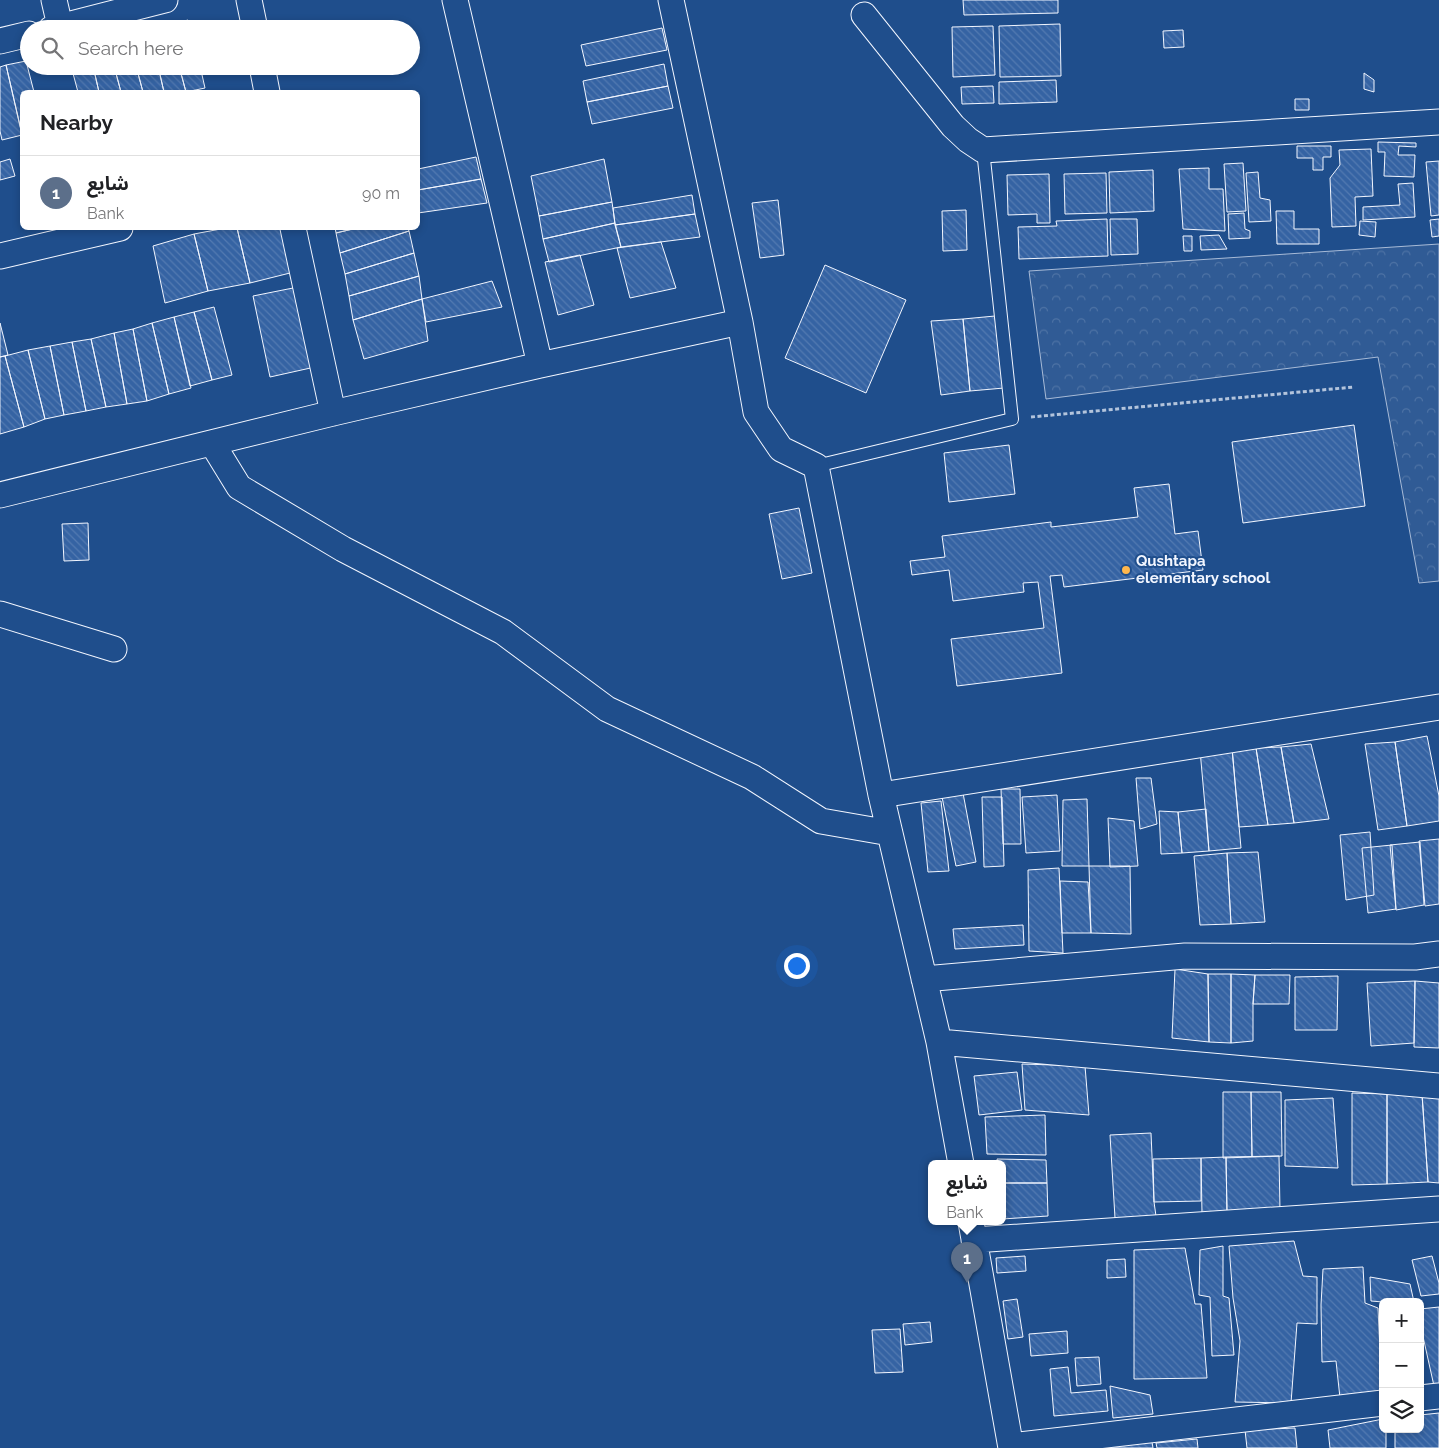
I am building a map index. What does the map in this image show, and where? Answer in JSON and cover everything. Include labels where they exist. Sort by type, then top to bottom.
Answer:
[{"type":"street","points":[[54,0],[55,20]]},
{"type":"street","points":[[86,20],[165,0]]},
{"type":"street","points":[[249,0],[253,20]]},
{"type":"street","points":[[455,0],[540,365]]},
{"type":"street","points":[[671,0],[740,322],[756,412],[781,449],[816,466],[881,795],[940,1042],[960,1160]]},
{"type":"street","points":[[864,15],[953,126],[968,140],[983,150],[1439,122]]},
{"type":"street","points":[[0,41],[20,36]]},
{"type":"street","points":[[264,75],[267,90]]},
{"type":"street","points":[[0,256],[111,230]]},
{"type":"street","points":[[293,230],[333,413]]},
{"type":"street","points":[[0,495],[333,413],[540,365],[740,322]]},
{"type":"street","points":[[212,443],[239,488],[343,549],[503,632],[608,709],[752,777],[820,821],[890,833]]},
{"type":"street","points":[[0,614],[114,649]]},
{"type":"street","points":[[881,795],[1439,707]]},
{"type":"street","points":[[924,979],[1185,956],[1415,957],[1439,954]]},
{"type":"street","points":[[940,1042],[1439,1086]]},
{"type":"street","points":[[1379,1403],[1011,1447],[973,1231],[1439,1210]]},
{"type":"street","points":[[1424,1398],[1439,1396]]},
{"type":"lane","points":[[816,466],[1012,419],[983,150]]},
{"type":"path","points":[[1012,419],[1354,387]]},
{"type":"green space","points":[[1439,244],[1439,581],[1419,583],[1378,357],[1046,399],[1029,271]]},
{"type":"building","points":[[963,0],[1058,0],[1058,13],[964,15]]},
{"type":"building","points":[[1060,24],[1061,76],[1000,77],[999,26]]},
{"type":"building","points":[[993,26],[995,75],[953,77],[952,27]]},
{"type":"building","points":[[662,28],[667,50],[586,66],[581,45]]},
{"type":"building","points":[[1183,30],[1184,47],[1164,48],[1163,31]]},
{"type":"building","points":[[20,62],[20,75],[30,75],[33,90],[20,90],[20,125],[6,65]]},
{"type":"building","points":[[664,64],[668,86],[587,102],[583,81]]},
{"type":"building","points":[[6,65],[20,126],[20,136],[2,140],[0,131],[0,67]]},
{"type":"building","points":[[1364,73],[1374,80],[1374,92],[1364,89]]},
{"type":"building","points":[[73,75],[95,75],[99,90],[77,90]]},
{"type":"building","points":[[95,75],[116,75],[120,90],[99,90]]},
{"type":"building","points":[[116,75],[138,75],[142,90],[120,90]]},
{"type":"building","points":[[138,75],[160,75],[164,90],[142,90]]},
{"type":"building","points":[[160,75],[181,75],[185,90],[164,90]]},
{"type":"building","points":[[181,75],[202,75],[205,88],[185,90]]},
{"type":"building","points":[[1056,80],[1057,102],[999,104],[999,82]]},
{"type":"building","points":[[668,86],[673,108],[592,124],[587,102]]},
{"type":"building","points":[[993,86],[994,103],[962,104],[961,87]]},
{"type":"building","points":[[1295,99],[1309,99],[1309,110],[1295,110]]},
{"type":"building","points":[[1378,142],[1416,143],[1416,147],[1399,146],[1398,155],[1415,155],[1414,177],[1384,176],[1385,152],[1378,152]]},
{"type":"building","points":[[1297,146],[1331,146],[1331,157],[1323,157],[1323,170],[1313,170],[1313,158],[1297,158]]},
{"type":"building","points":[[1371,149],[1373,196],[1355,197],[1356,226],[1332,227],[1330,178],[1340,165],[1339,150]]},
{"type":"building","points":[[476,157],[481,179],[420,190],[420,169]]},
{"type":"building","points":[[10,159],[15,176],[0,180],[0,162]]},
{"type":"building","points":[[604,159],[612,202],[539,216],[531,176]]},
{"type":"building","points":[[1439,161],[1439,215],[1431,216],[1426,162]]},
{"type":"building","points":[[1243,163],[1246,211],[1227,212],[1224,164]]},
{"type":"building","points":[[1209,168],[1209,189],[1223,189],[1225,231],[1183,229],[1179,169]]},
{"type":"building","points":[[1153,170],[1154,211],[1110,213],[1109,172]]},
{"type":"building","points":[[1258,172],[1260,198],[1270,200],[1271,221],[1249,222],[1246,173]]},
{"type":"building","points":[[1106,173],[1107,213],[1065,214],[1064,174]]},
{"type":"building","points":[[1049,174],[1050,223],[1037,223],[1037,214],[1008,215],[1007,175]]},
{"type":"building","points":[[481,179],[487,203],[420,213],[420,190]]},
{"type":"building","points":[[1413,183],[1415,217],[1363,220],[1363,207],[1400,205],[1398,184]]},
{"type":"building","points":[[692,195],[695,214],[615,225],[613,208]]},
{"type":"building","points":[[778,200],[784,255],[760,258],[752,203]]},
{"type":"building","points":[[612,202],[615,223],[543,239],[539,216]]},
{"type":"building","points":[[966,210],[967,250],[943,251],[942,211]]},
{"type":"building","points":[[1276,211],[1294,211],[1294,229],[1319,229],[1319,244],[1277,244]]},
{"type":"building","points":[[1244,213],[1245,229],[1250,231],[1250,238],[1229,239],[1228,214]]},
{"type":"building","points":[[695,214],[700,237],[621,247],[615,225]]},
{"type":"building","points":[[1107,219],[1108,256],[1019,259],[1018,227],[1057,226],[1056,221]]},
{"type":"building","points":[[1110,219],[1137,219],[1138,254],[1111,255]]},
{"type":"building","points":[[1439,219],[1439,236],[1432,237],[1430,220]]},
{"type":"building","points":[[1360,221],[1376,222],[1375,237],[1359,235]]},
{"type":"building","points":[[615,223],[621,247],[549,262],[543,239]]},
{"type":"building","points":[[215,230],[237,230],[250,283],[208,291],[194,234]]},
{"type":"building","points":[[237,230],[285,230],[294,272],[250,283]]},
{"type":"building","points":[[335,230],[349,230],[336,233]]},
{"type":"building","points":[[349,230],[409,231],[340,253],[336,233]]},
{"type":"building","points":[[409,231],[414,253],[345,274],[340,253]]},
{"type":"building","points":[[194,234],[208,291],[165,303],[153,246]]},
{"type":"building","points":[[1219,235],[1227,249],[1201,250],[1200,236]]},
{"type":"building","points":[[1183,236],[1192,236],[1192,251],[1184,251]]},
{"type":"building","points":[[661,242],[676,288],[630,298],[617,248]]},
{"type":"building","points":[[414,253],[419,276],[349,296],[345,274]]},
{"type":"building","points":[[580,255],[594,305],[558,315],[545,262]]},
{"type":"building","points":[[825,265],[906,300],[866,393],[785,358]]},
{"type":"building","points":[[419,276],[422,299],[353,320],[349,296]]},
{"type":"building","points":[[492,281],[502,307],[426,322],[422,299]]},
{"type":"building","points":[[298,287],[315,367],[270,377],[253,296]]},
{"type":"building","points":[[422,299],[428,341],[364,359],[353,320]]},
{"type":"building","points":[[214,307],[232,375],[212,380],[194,312]]},
{"type":"building","points":[[194,312],[212,380],[190,386],[174,317]]},
{"type":"building","points":[[995,316],[1004,388],[970,391],[963,319]]},
{"type":"building","points":[[174,317],[191,388],[169,394],[152,323]]},
{"type":"building","points":[[963,319],[970,391],[941,395],[931,321]]},
{"type":"building","points":[[0,323],[8,355],[0,357]]},
{"type":"building","points":[[152,323],[169,394],[147,401],[133,329]]},
{"type":"building","points":[[133,329],[147,401],[127,404],[114,333]]},
{"type":"building","points":[[114,333],[127,404],[106,407],[91,339]]},
{"type":"building","points":[[91,339],[106,407],[86,411],[72,342]]},
{"type":"building","points":[[72,342],[86,411],[64,415],[50,346]]},
{"type":"building","points":[[50,346],[64,415],[45,419],[28,350]]},
{"type":"building","points":[[28,350],[45,419],[24,427],[5,356]]},
{"type":"building","points":[[5,356],[24,427],[0,434],[0,357]]},
{"type":"building","points":[[1354,425],[1365,506],[1243,523],[1232,442]]},
{"type":"building","points":[[1009,445],[1015,494],[949,502],[944,453]]},
{"type":"building","points":[[1169,484],[1175,534],[1198,531],[1203,570],[1064,587],[1062,575],[1050,576],[1062,673],[957,686],[951,639],[1044,628],[1038,582],[1023,583],[1024,592],[953,601],[949,570],[912,575],[910,561],[945,557],[942,536],[1051,522],[1051,527],[1138,517],[1134,488]]},
{"type":"building","points":[[799,508],[812,573],[782,579],[769,514]]},
{"type":"building","points":[[88,523],[89,560],[64,561],[62,524]]},
{"type":"building","points":[[1427,736],[1439,796],[1439,821],[1407,826],[1395,742]]},
{"type":"building","points":[[1395,742],[1407,826],[1378,830],[1365,744]]},
{"type":"building","points":[[1311,744],[1329,819],[1294,823],[1281,747]]},
{"type":"building","points":[[1281,747],[1294,823],[1268,825],[1256,748]]},
{"type":"building","points":[[1232,748],[1256,748],[1268,825],[1239,827]]},
{"type":"building","points":[[1232,748],[1241,848],[1209,851],[1200,750]]},
{"type":"building","points":[[1136,778],[1151,778],[1157,824],[1140,829]]},
{"type":"building","points":[[1001,789],[1020,789],[1021,844],[1003,844]]},
{"type":"building","points":[[963,793],[976,862],[956,866],[942,797]]},
{"type":"building","points":[[1057,795],[1060,851],[1026,853],[1022,797]]},
{"type":"building","points":[[982,797],[1002,797],[1004,866],[984,867]]},
{"type":"building","points":[[1087,799],[1089,866],[1062,866],[1063,800]]},
{"type":"building","points":[[941,801],[949,871],[928,872],[921,803]]},
{"type":"building","points":[[1206,809],[1209,851],[1182,853],[1178,812]]},
{"type":"building","points":[[1159,811],[1178,812],[1182,853],[1161,854]]},
{"type":"building","points":[[1108,818],[1134,821],[1138,866],[1110,867]]},
{"type":"building","points":[[1370,832],[1374,895],[1346,900],[1340,835]]},
{"type":"building","points":[[1439,839],[1439,904],[1425,906],[1419,841]]},
{"type":"building","points":[[1420,842],[1424,905],[1396,910],[1390,845]]},
{"type":"building","points":[[1392,845],[1396,909],[1368,913],[1362,848]]},
{"type":"building","points":[[1258,852],[1265,922],[1231,924],[1227,853]]},
{"type":"building","points":[[1227,853],[1231,924],[1200,925],[1194,856]]},
{"type":"building","points":[[1089,866],[1130,866],[1131,934],[1091,933]]},
{"type":"building","points":[[1059,868],[1063,953],[1029,951],[1028,870]]},
{"type":"building","points":[[1060,881],[1088,882],[1091,933],[1062,933]]},
{"type":"building","points":[[1023,925],[1024,945],[955,949],[953,929]]},
{"type":"building","points":[[1175,969],[1208,974],[1209,1042],[1172,1038]]},
{"type":"building","points":[[1208,974],[1231,974],[1231,1043],[1209,1042]]},
{"type":"building","points":[[1231,974],[1255,975],[1253,1041],[1231,1043]]},
{"type":"building","points":[[1255,975],[1290,975],[1289,1004],[1253,1004]]},
{"type":"building","points":[[1338,976],[1337,1030],[1295,1030],[1295,977]]},
{"type":"building","points":[[1415,981],[1439,983],[1439,1048],[1414,1047]]},
{"type":"building","points":[[1415,981],[1414,1043],[1371,1046],[1367,983]]},
{"type":"building","points":[[1022,1064],[1085,1066],[1089,1115],[1025,1110]]},
{"type":"building","points":[[1017,1072],[1022,1110],[979,1115],[974,1076]]},
{"type":"building","points":[[1223,1092],[1251,1092],[1252,1157],[1223,1158]]},
{"type":"building","points":[[1251,1092],[1281,1092],[1282,1156],[1252,1157]]},
{"type":"building","points":[[1352,1093],[1387,1094],[1387,1184],[1352,1185]]},
{"type":"building","points":[[1387,1094],[1422,1094],[1428,1182],[1387,1184]]},
{"type":"building","points":[[1422,1094],[1439,1094],[1439,1183],[1428,1182]]},
{"type":"building","points":[[1333,1098],[1338,1168],[1285,1166],[1285,1100]]},
{"type":"building","points":[[1045,1115],[1046,1155],[987,1154],[985,1117]]},
{"type":"building","points":[[1151,1133],[1156,1216],[1115,1218],[1110,1135]]},
{"type":"building","points":[[1279,1156],[1280,1211],[1227,1213],[1226,1157]]},
{"type":"building","points":[[1226,1157],[1227,1213],[1202,1214],[1201,1158]]},
{"type":"building","points":[[1201,1158],[1201,1201],[1154,1202],[1153,1159]]},
{"type":"building","points":[[997,1159],[1046,1160],[1047,1183],[1006,1183],[1006,1160]]},
{"type":"building","points":[[1006,1183],[1047,1183],[1048,1216],[1006,1219]]},
{"type":"building","points":[[1294,1241],[1303,1276],[1317,1277],[1317,1324],[1297,1323],[1291,1403],[1235,1402],[1240,1341],[1233,1298],[1229,1246]]},
{"type":"building","points":[[1223,1246],[1223,1296],[1229,1298],[1234,1355],[1212,1356],[1210,1297],[1199,1295],[1200,1250]]},
{"type":"building","points":[[1185,1248],[1195,1304],[1201,1304],[1207,1378],[1134,1379],[1134,1250]]},
{"type":"building","points":[[1025,1256],[1026,1271],[997,1273],[996,1258]]},
{"type":"building","points":[[1432,1256],[1439,1283],[1439,1294],[1421,1296],[1412,1260]]},
{"type":"building","points":[[1125,1259],[1126,1277],[1107,1278],[1107,1260]]},
{"type":"building","points":[[1363,1267],[1365,1303],[1378,1308],[1379,1395],[1340,1398],[1336,1361],[1322,1362],[1321,1305],[1323,1269]]},
{"type":"building","points":[[1370,1277],[1410,1284],[1413,1298],[1379,1298],[1379,1302],[1371,1301]]},
{"type":"building","points":[[1017,1299],[1023,1337],[1008,1339],[1003,1301]]},
{"type":"building","points":[[1439,1307],[1439,1386],[1434,1386],[1424,1341],[1424,1309]]},
{"type":"building","points":[[930,1322],[932,1342],[905,1345],[903,1324]]},
{"type":"building","points":[[900,1329],[903,1372],[875,1373],[872,1330]]},
{"type":"building","points":[[1067,1331],[1068,1353],[1031,1356],[1029,1334]]},
{"type":"building","points":[[1099,1357],[1101,1384],[1077,1386],[1075,1358]]},
{"type":"building","points":[[1068,1367],[1071,1393],[1106,1390],[1108,1411],[1054,1416],[1050,1369]]},
{"type":"building","points":[[1110,1386],[1150,1395],[1153,1414],[1113,1418]]},
{"type":"building","points":[[1439,1413],[1439,1448],[1395,1448],[1395,1433],[1424,1433],[1424,1415]]},
{"type":"building","points":[[1379,1420],[1379,1433],[1386,1433],[1386,1448],[1330,1448],[1328,1430]]},
{"type":"building","points":[[1295,1428],[1297,1448],[1247,1448],[1245,1430]]},
{"type":"building","points":[[1197,1439],[1198,1448],[1157,1448],[1156,1443]]},
{"type":"building","points":[[1152,1442],[1153,1448],[1109,1448],[1109,1446]]},
{"type":"place","name":"Qushtapa elementary school","points":[[1126,570]]},
{"type":"place","name":"شايع","points":[[967,1283]]}]
